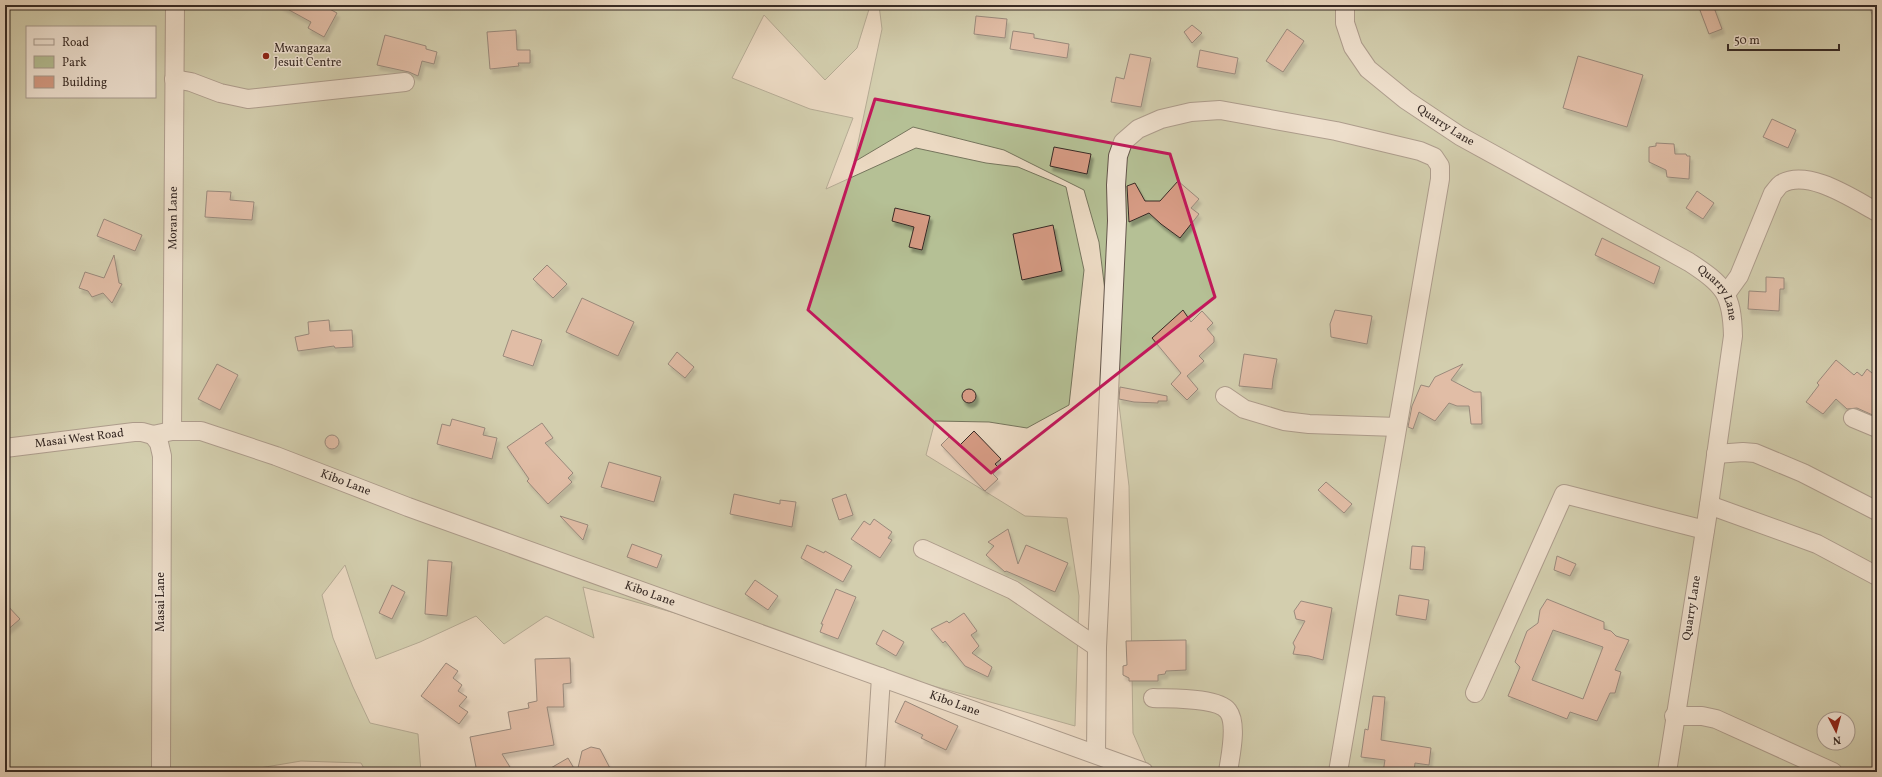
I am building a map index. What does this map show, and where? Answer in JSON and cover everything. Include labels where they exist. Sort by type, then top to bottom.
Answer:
[{"type":"street","name":"Moran Lane","points":[[172,431],[175,5]]},
{"type":"street","name":"Quarry Lane","points":[[1345,5],[1345,23],[1353,47],[1368,69],[1406,100],[1460,136],[1689,262],[1714,278],[1726,294],[1733,312],[1733,336],[1709,505],[1674,716],[1667,772]]},
{"type":"street","points":[[174,79],[191,82],[220,94],[248,99],[405,82]]},
{"type":"street","points":[[1096,754],[1097,647],[1118,156],[1123,142],[1138,129],[1161,119],[1191,112],[1220,110],[1336,131],[1420,151],[1434,156],[1440,166],[1440,179],[1338,772]]},
{"type":"street","points":[[1726,294],[1739,276],[1773,193],[1780,184],[1791,180],[1807,180],[1823,185],[1877,212]]},
{"type":"street","points":[[1225,396],[1244,409],[1284,421],[1310,424],[1397,427]]},
{"type":"street","points":[[1853,418],[1877,428]]},
{"type":"street","name":"Kibo Lane","points":[[153,435],[172,431],[201,432],[276,456],[416,510],[1144,772]]},
{"type":"street","name":"Masai West Road","points":[[5,448],[134,432],[142,432],[153,435]]},
{"type":"street","name":"Masai Lane","points":[[153,435],[159,443],[162,456],[160,772]]},
{"type":"street","points":[[1716,454],[1743,452],[1755,453],[1803,473],[1877,511]]},
{"type":"street","points":[[1475,693],[1564,494],[1705,530]]},
{"type":"street","points":[[1709,505],[1817,544],[1877,576]]},
{"type":"street","points":[[924,550],[1013,590],[1097,647]]},
{"type":"street","points":[[875,772],[881,677]]},
{"type":"street","points":[[1153,698],[1204,701],[1220,705],[1228,711],[1232,723],[1233,739],[1228,772]]},
{"type":"street","points":[[1674,716],[1702,716],[1716,719],[1814,768],[1833,772]]},
{"type":"highlighted area","points":[[875,99],[1170,154],[1215,297],[991,473],[808,310]]},
{"type":"green space","points":[[5,5],[687,5],[704,8],[707,5],[868,5],[870,6],[857,48],[825,80],[764,15],[732,78],[810,109],[853,118],[826,189],[916,148],[986,163],[1018,167],[1066,187],[1084,270],[1069,405],[1027,428],[989,422],[935,421],[926,455],[1025,516],[1067,518],[1079,596],[1075,726],[583,587],[594,638],[546,616],[504,644],[476,616],[420,642],[376,659],[345,565],[322,595],[333,638],[353,687],[370,723],[418,734],[421,772],[366,772],[361,763],[301,761],[236,772],[5,772]]},
{"type":"green space","points":[[879,5],[1868,5],[1877,25],[1877,772],[1150,772],[1133,733],[1129,486],[1099,242],[1084,190],[1004,150],[913,127],[854,162],[882,29]]},
{"type":"building","points":[[280,5],[322,5],[337,13],[324,37],[308,28],[311,22]]},
{"type":"building","points":[[1698,5],[1713,5],[1722,29],[1709,34]]},
{"type":"building","points":[[976,16],[1007,19],[1005,38],[974,34]]},
{"type":"building","points":[[1192,25],[1202,33],[1192,43],[1184,32]]},
{"type":"building","points":[[1287,29],[1304,41],[1283,72],[1266,61]]},
{"type":"building","points":[[516,30],[517,50],[530,50],[530,63],[518,63],[519,66],[490,69],[487,32]]},
{"type":"building","points":[[1013,31],[1034,34],[1034,38],[1069,44],[1067,58],[1010,49]]},
{"type":"building","points":[[385,35],[426,46],[426,49],[437,52],[434,64],[422,61],[418,76],[409,72],[377,65]]},
{"type":"building","points":[[1200,50],[1238,58],[1235,74],[1197,67]]},
{"type":"building","points":[[1130,54],[1151,58],[1141,107],[1111,102],[1116,77],[1124,79]]},
{"type":"building","points":[[1578,56],[1643,75],[1627,127],[1563,108]]},
{"type":"building","points":[[1772,119],[1796,130],[1788,148],[1763,137]]},
{"type":"building","points":[[1656,143],[1674,144],[1675,154],[1686,154],[1687,156],[1690,156],[1689,179],[1667,177],[1666,170],[1649,162],[1649,147],[1656,146]]},
{"type":"building","points":[[1054,147],[1091,154],[1087,174],[1050,166]]},
{"type":"building","points":[[1178,181],[1199,199],[1191,208],[1199,214],[1180,238],[1149,213],[1129,222],[1127,186],[1135,183],[1145,201],[1160,201]]},
{"type":"building","points":[[207,191],[231,192],[230,200],[254,202],[252,220],[205,217]]},
{"type":"building","points":[[1697,191],[1714,203],[1703,219],[1686,208]]},
{"type":"building","points":[[895,208],[930,216],[922,250],[909,247],[914,227],[892,221]]},
{"type":"building","points":[[104,219],[142,235],[135,251],[97,236]]},
{"type":"building","points":[[1053,225],[1062,271],[1022,280],[1013,234]]},
{"type":"building","points":[[1602,238],[1660,267],[1654,284],[1595,255]]},
{"type":"building","points":[[114,255],[119,283],[122,284],[112,303],[103,293],[92,297],[88,291],[79,288],[85,272],[104,278]]},
{"type":"building","points":[[547,265],[567,284],[553,298],[533,279]]},
{"type":"building","points":[[1766,277],[1784,278],[1784,289],[1780,289],[1779,311],[1748,309],[1749,291],[1766,292]]},
{"type":"building","points":[[582,298],[634,322],[618,356],[566,332]]},
{"type":"building","points":[[1183,310],[1191,322],[1202,311],[1213,323],[1207,329],[1214,337],[1214,342],[1199,356],[1204,361],[1187,376],[1198,389],[1187,400],[1171,384],[1181,373],[1152,338]]},
{"type":"building","points":[[1335,310],[1372,316],[1367,344],[1331,337],[1330,324]]},
{"type":"building","points":[[329,320],[330,331],[352,330],[353,347],[335,348],[334,346],[298,351],[295,337],[309,334],[308,322]]},
{"type":"building","points":[[512,330],[542,340],[533,366],[503,356]]},
{"type":"building","points":[[677,352],[694,367],[685,378],[668,364]]},
{"type":"building","points":[[1244,354],[1277,359],[1272,389],[1239,386]]},
{"type":"building","points":[[1836,360],[1854,375],[1857,372],[1862,376],[1867,369],[1877,377],[1877,417],[1857,408],[1847,409],[1836,399],[1823,414],[1806,402],[1819,385],[1817,383]]},
{"type":"building","points":[[217,364],[238,375],[220,410],[198,399]]},
{"type":"building","points":[[1463,364],[1451,380],[1474,392],[1481,392],[1482,424],[1471,424],[1469,406],[1457,406],[1449,403],[1435,421],[1419,412],[1413,429],[1408,427],[1412,406],[1421,385],[1429,387],[1435,377]]},
{"type":"building","points":[[1120,387],[1167,396],[1167,401],[1158,401],[1158,403],[1134,402],[1119,399]]},
{"type":"building","points":[[969,389],[974,391],[976,396],[974,401],[969,403],[964,401],[962,396],[964,391]]},
{"type":"building","points":[[452,419],[485,428],[483,435],[497,438],[492,459],[437,444],[442,424],[450,426]]},
{"type":"building","points":[[542,423],[553,438],[545,443],[573,473],[568,478],[572,482],[548,504],[527,481],[529,479],[507,447]]},
{"type":"building","points":[[974,431],[1001,459],[995,464],[999,468],[993,474],[998,479],[985,491],[941,445],[950,436],[959,446]]},
{"type":"building","points":[[329,435],[335,435],[339,439],[339,445],[335,449],[329,449],[325,445],[325,439]]},
{"type":"building","points":[[609,462],[661,477],[654,502],[601,487]]},
{"type":"building","points":[[1326,482],[1352,504],[1344,513],[1318,490]]},
{"type":"building","points":[[734,494],[780,504],[780,500],[796,502],[792,527],[730,514]]},
{"type":"building","points":[[846,494],[853,515],[839,520],[832,499]]},
{"type":"building","points":[[560,516],[588,525],[583,540]]},
{"type":"building","points":[[874,519],[892,532],[888,538],[892,540],[880,558],[851,539],[864,521],[870,525]]},
{"type":"building","points":[[1008,529],[1018,564],[1026,545],[1068,563],[1055,592],[1006,571],[1005,572],[986,555],[994,546],[988,542]]},
{"type":"building","points":[[632,544],[662,555],[657,568],[627,557]]},
{"type":"building","points":[[807,545],[824,553],[825,551],[852,566],[843,582],[801,558]]},
{"type":"building","points":[[1412,546],[1425,547],[1423,570],[1410,569]]},
{"type":"building","points":[[1557,556],[1576,564],[1570,576],[1554,570]]},
{"type":"building","points":[[428,560],[452,562],[447,616],[425,614]]},
{"type":"building","points":[[755,580],[778,596],[768,610],[745,594]]},
{"type":"building","points":[[392,585],[405,592],[392,619],[379,613]]},
{"type":"building","points":[[836,589],[856,597],[838,639],[820,632],[823,624],[821,624]]},
{"type":"building","points":[[1399,595],[1429,600],[1426,620],[1396,615]]},
{"type":"building","points":[[1547,599],[1604,622],[1604,629],[1611,631],[1616,636],[1629,640],[1615,670],[1621,672],[1615,693],[1610,693],[1597,721],[1570,712],[1567,719],[1508,696],[1520,667],[1515,662],[1527,631],[1538,623],[1540,610]],"holes":[[[1553,630],[1603,647],[1583,699],[1532,680]]]},
{"type":"building","points":[[1301,601],[1332,608],[1323,660],[1293,654],[1295,647],[1293,643],[1305,621],[1296,619],[1294,611]]},
{"type":"building","points":[[5,603],[20,619],[5,632]]},
{"type":"building","points":[[964,613],[977,631],[971,635],[979,646],[972,653],[992,667],[988,677],[965,666],[945,641],[943,643],[931,629],[947,621],[949,623]]},
{"type":"building","points":[[883,630],[904,642],[896,656],[876,644]]},
{"type":"building","points":[[1186,640],[1186,670],[1166,671],[1165,674],[1158,675],[1158,681],[1129,681],[1129,678],[1123,675],[1123,666],[1127,665],[1126,641]]},
{"type":"building","points":[[570,658],[571,683],[563,684],[564,707],[547,707],[554,745],[502,754],[513,772],[477,772],[470,737],[511,729],[508,712],[529,708],[528,703],[537,701],[535,659]]},
{"type":"building","points":[[446,663],[458,671],[453,678],[462,685],[458,691],[467,697],[459,706],[468,712],[459,724],[421,696]]},
{"type":"building","points":[[1373,696],[1385,697],[1381,740],[1431,748],[1429,765],[1415,763],[1414,772],[1383,772],[1385,760],[1361,757],[1365,729],[1368,730]]},
{"type":"building","points":[[905,701],[958,726],[946,750],[921,738],[923,735],[895,722]]},
{"type":"building","points":[[591,747],[600,749],[612,772],[577,772],[582,751]]},
{"type":"building","points":[[568,758],[576,772],[544,772]]},
{"type":"place","name":"Mwangaza Jesuit Centre","points":[[266,56]]}]
